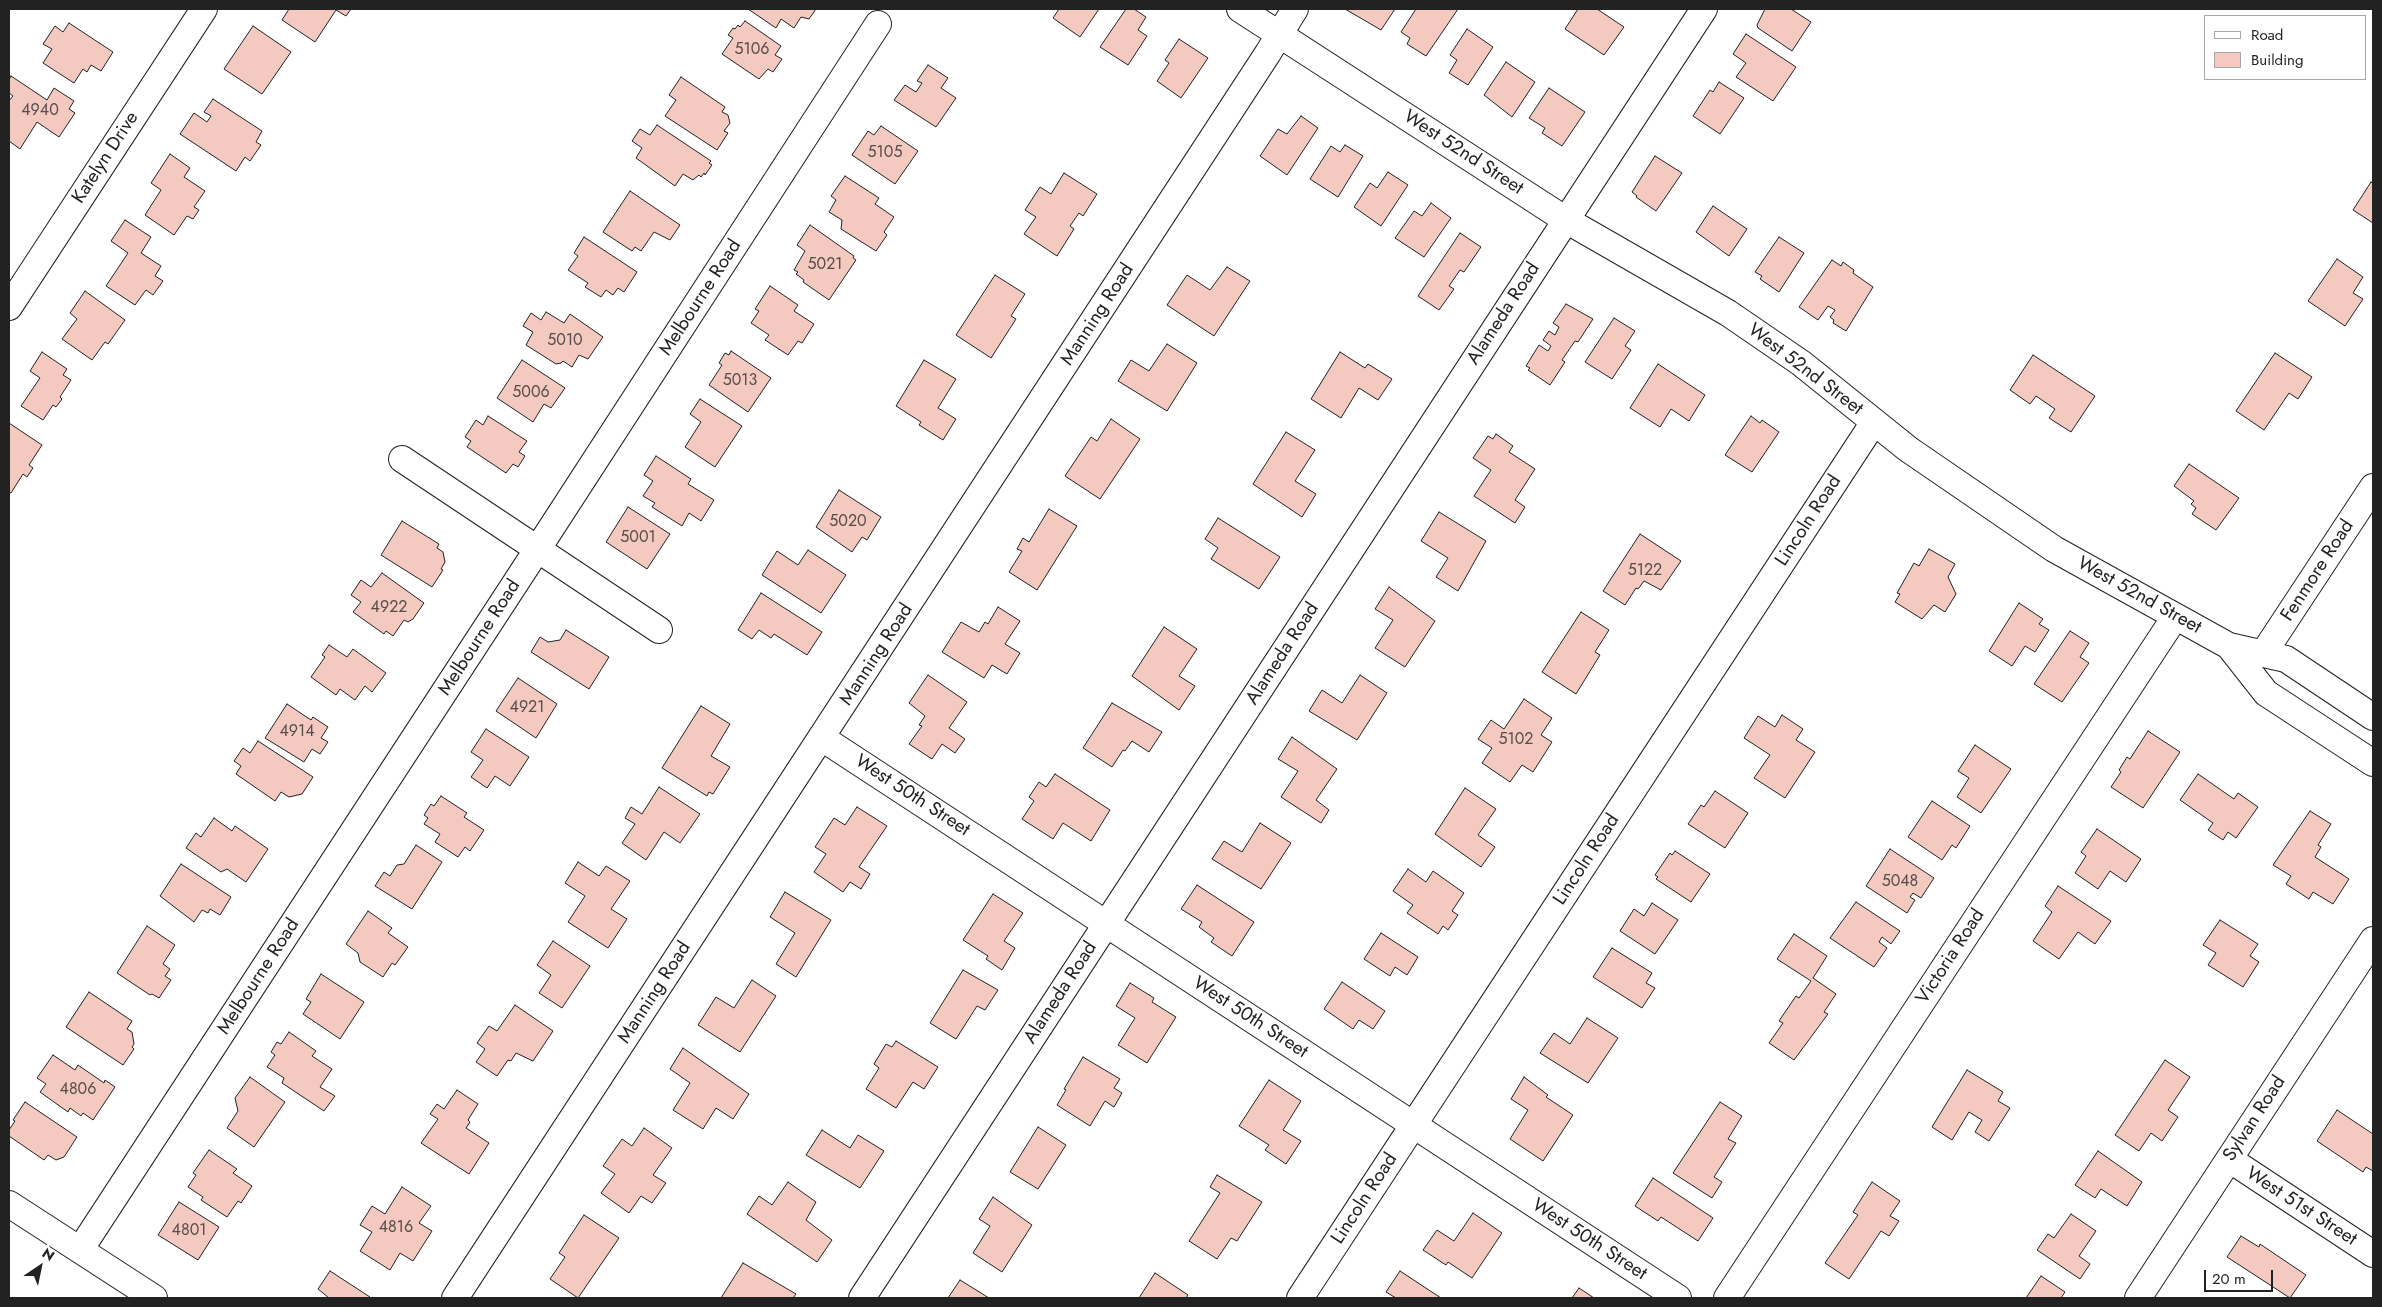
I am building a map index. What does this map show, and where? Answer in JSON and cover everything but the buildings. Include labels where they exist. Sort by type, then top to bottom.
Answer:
[{"type":"street","name":"West 52nd Street","points":[[1240,9],[1280,33],[1566,220],[1728,313],[1801,362],[1908,449],[2054,549],[2229,646],[2286,659],[2373,717]]},
{"type":"street","name":"Manning Road","points":[[455,1298],[822,738],[1295,9]]},
{"type":"street","name":"Alameda Road","points":[[862,1298],[1704,9]]},
{"type":"street","name":"Katelyn Drive","points":[[9,306],[195,12]]},
{"type":"street","name":"Melbourne Road","points":[[80,1250],[878,24]]},
{"type":"street","name":"Lincoln Road","points":[[1300,1298],[1874,422]]},
{"type":"street","points":[[402,459],[659,630]]},
{"type":"street","name":"Fenmore Road","points":[[2263,654],[2373,487]]},
{"type":"street","name":"Victoria Road","points":[[1727,1298],[2175,617]]},
{"type":"street","points":[[2229,646],[2266,693],[2373,763]]},
{"type":"street","name":"West 50th Street","points":[[822,738],[1678,1298]]},
{"type":"street","name":"Sylvan Road","points":[[2138,1298],[2373,940]]},
{"type":"street","name":"West 51st Street","points":[[2229,1159],[2373,1254]]},
{"type":"street","points":[[9,1204],[154,1298]]}]
